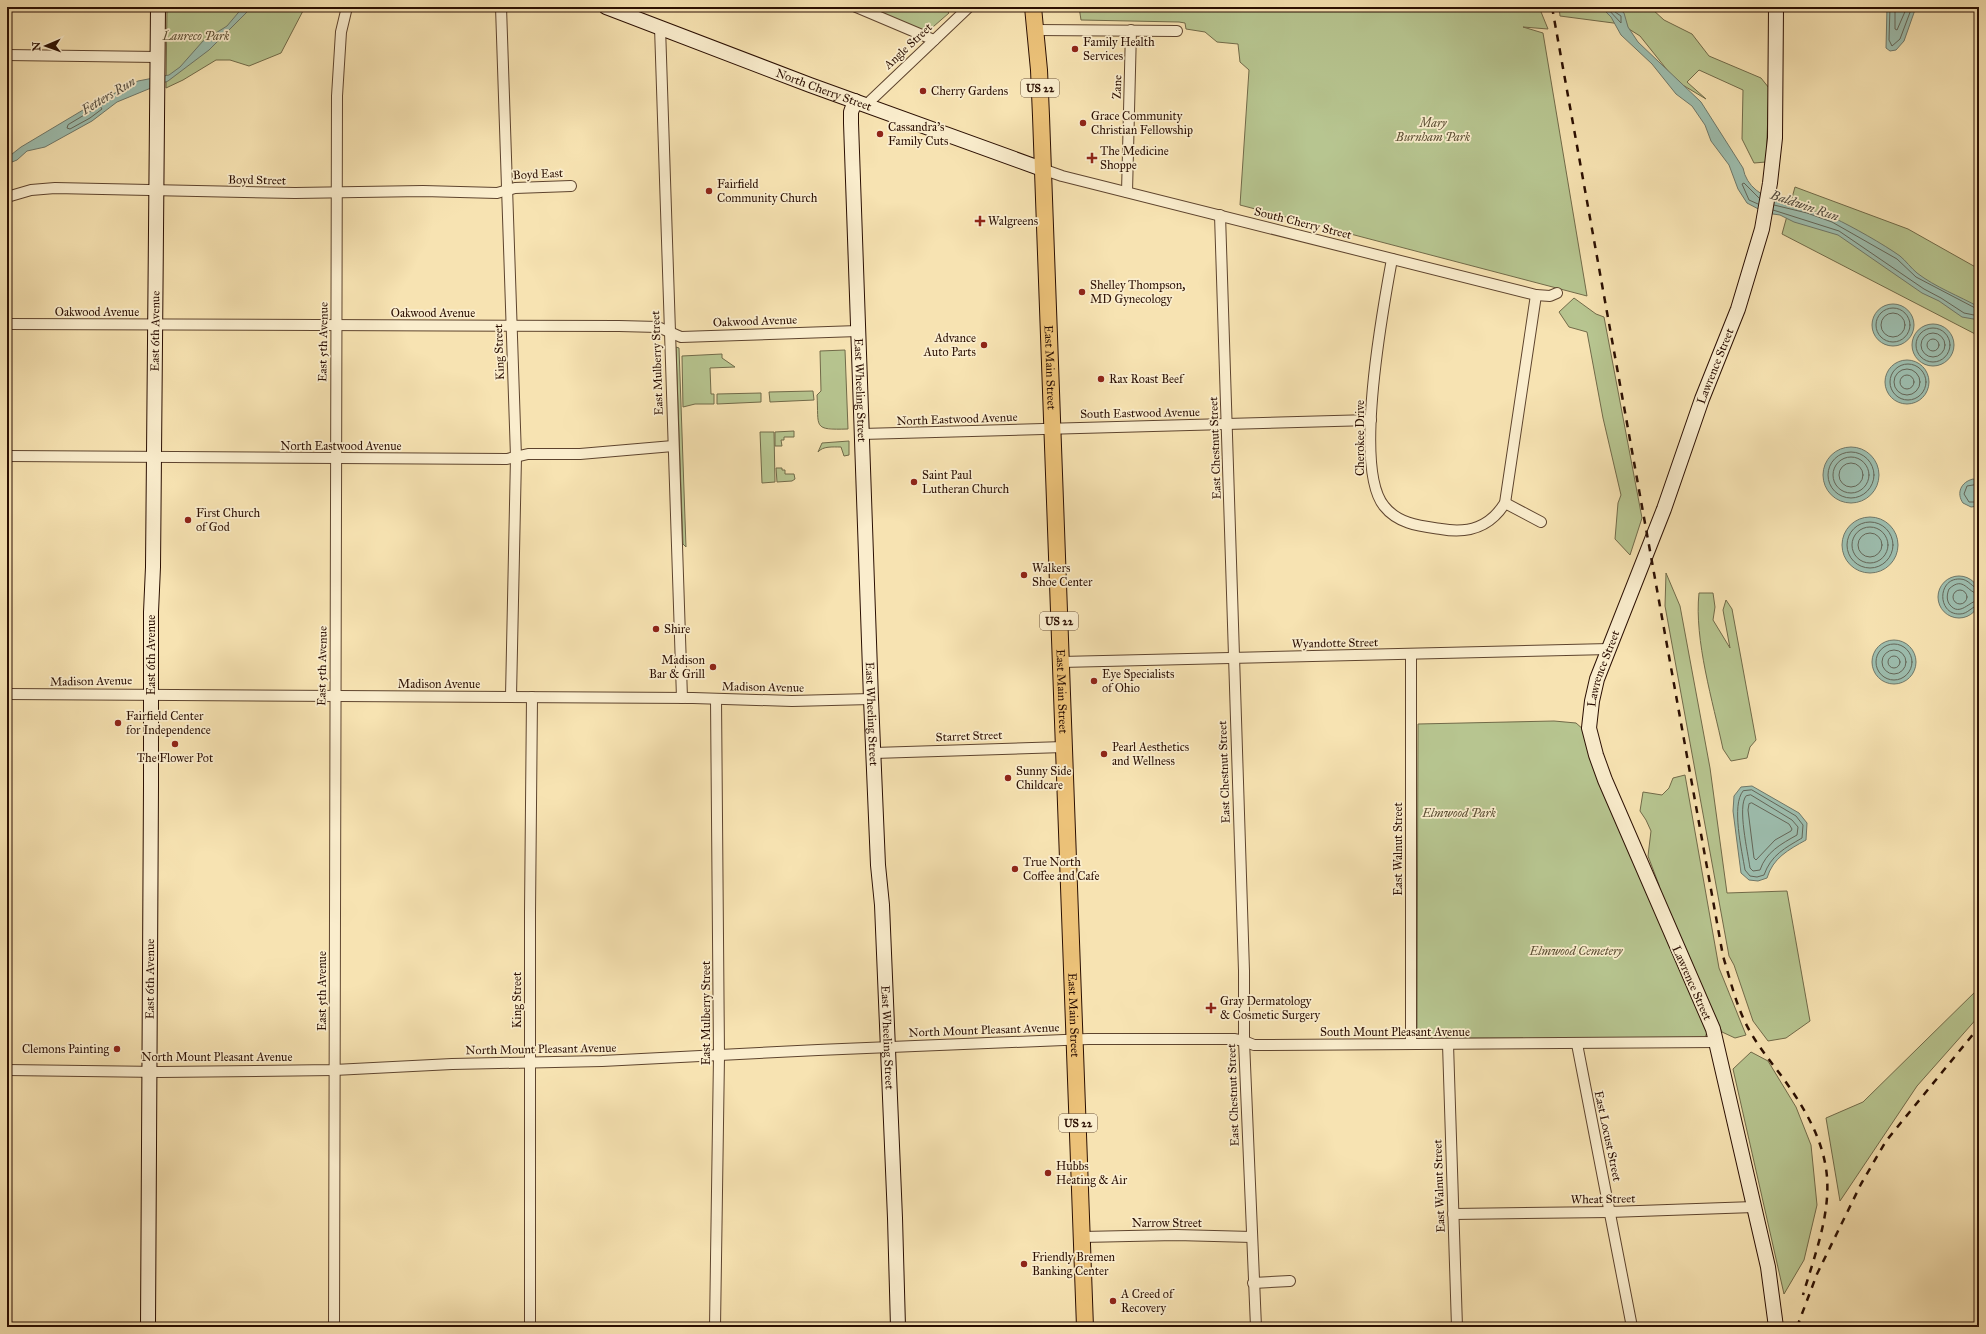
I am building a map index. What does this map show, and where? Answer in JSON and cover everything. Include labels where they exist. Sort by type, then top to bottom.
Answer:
[{"type":"main road","name":"East Main Street","points":[[1032,7],[1036,30],[1053,429],[1085,1327]]},
{"type":"street","name":"East 6th Avenue","points":[[148,1327],[151,694],[158,7]]},
{"type":"street","name":"East 5th Avenue","points":[[334,1327],[334,696],[338,57],[341,32],[347,7]]},
{"type":"street","name":"King Street","points":[[500,7],[516,457],[511,696]]},
{"type":"street","name":"North Cherry Street","points":[[606,7],[860,103],[1042,169]]},
{"type":"street","points":[[856,7],[934,40]]},
{"type":"street","name":"Angle Street","points":[[860,103],[934,40],[969,7]]},
{"type":"street","name":"Lawrence Street","points":[[1776,7],[1775,138],[1764,219],[1751,271],[1738,309],[1702,399],[1664,512],[1597,679],[1592,701],[1590,728],[1594,748],[1605,780],[1713,1029],[1772,1291],[1776,1327]]},
{"type":"street","name":"East Mulberry Street","points":[[660,27],[682,698]]},
{"type":"street","points":[[1036,30],[1177,31]]},
{"type":"street","name":"Zane","points":[[1128,192],[1131,30]]},
{"type":"street","points":[[7,55],[157,62]]},
{"type":"street","name":"East Wheeling Street","points":[[860,103],[851,112],[851,123],[871,699],[896,1218],[898,1327]]},
{"type":"street","name":"South Cherry Street","points":[[1042,169],[1062,176],[1536,295],[1550,296],[1557,293]]},
{"type":"street","name":"Boyd East","points":[[507,189],[571,186]]},
{"type":"street","name":"Boyd Street","points":[[7,198],[21,192],[41,189],[337,193],[423,191],[497,192],[507,189]]},
{"type":"street","name":"East Chestnut Street","points":[[1220,215],[1228,424],[1244,971],[1244,1041],[1256,1327]]},
{"type":"street","name":"Cherokee Drive","points":[[1392,259],[1380,327],[1371,420],[1373,485],[1383,506],[1400,520],[1414,525],[1450,531],[1468,531],[1481,527],[1490,521],[1506,503]]},
{"type":"street","points":[[1536,295],[1506,503],[1542,522]]},
{"type":"street","name":"Oakwood Avenue","points":[[7,324],[658,327],[682,337],[858,331]]},
{"type":"street","name":"South Eastwood Avenue","points":[[1053,429],[1371,420]]},
{"type":"street","name":"North Eastwood Avenue","points":[[862,434],[1053,429]]},
{"type":"street","name":"North Eastwood Avenue","points":[[7,456],[507,460],[528,454],[580,454],[673,446]]},
{"type":"street","name":"Wyandotte Street","points":[[1061,662],[1609,649]]},
{"type":"street","name":"East Walnut Street","points":[[1411,654],[1411,1044]]},
{"type":"street","name":"Madison Avenue","points":[[7,694],[511,696],[792,701],[871,699]]},
{"type":"street","name":"King Street","points":[[530,1327],[532,697]]},
{"type":"street","name":"East Mulberry Street","points":[[715,1327],[719,1056],[716,699]]},
{"type":"street","name":"Starret Street","points":[[874,753],[1064,747]]},
{"type":"street","name":"South Mount Pleasant Avenue","points":[[1075,1039],[1234,1039],[1244,1041],[1254,1046],[1717,1042]]},
{"type":"street","name":"North Mount Pleasant Avenue","points":[[7,1070],[334,1070],[719,1056],[1075,1039]]},
{"type":"street","name":"East Walnut Street","points":[[1448,1044],[1457,1327]]},
{"type":"street","name":"East Locust Street","points":[[1576,1044],[1632,1327]]},
{"type":"street","name":"Wheat Street","points":[[1453,1214],[1610,1212],[1754,1207]]},
{"type":"street","name":"Narrow Street","points":[[1082,1237],[1176,1235],[1252,1237]]},
{"type":"street","points":[[1253,1283],[1290,1282]]},
{"type":"green space","name":"Lanreco Park","points":[[167,7],[305,7],[281,53],[249,66],[230,60],[216,60],[183,80],[166,88]]},
{"type":"green space","points":[[861,7],[944,7],[949,13],[926,33]]},
{"type":"green space","name":"Mary Burnham Park","points":[[1079,7],[1539,7],[1548,29],[1523,27],[1543,33],[1587,296],[1240,205],[1249,70],[1240,62],[1238,44],[1217,42],[1205,32],[1186,29],[1185,23],[1179,22],[1081,20]]},
{"type":"green space","points":[[1559,7],[1653,7],[1652,9],[1664,20],[1692,34],[1709,56],[1761,78],[1769,88],[1766,162],[1754,163],[1742,139],[1743,90],[1699,70],[1687,82],[1706,99],[1676,81],[1640,36],[1621,24],[1560,16]]},
{"type":"green space","points":[[1795,187],[1908,229],[1979,269],[1979,336],[1782,234]]},
{"type":"green space","points":[[1574,298],[1596,314],[1604,317],[1642,518],[1630,555],[1615,539],[1618,503],[1621,495],[1603,418],[1587,332],[1569,327],[1559,312]]},
{"type":"green space","points":[[676,347],[679,348],[686,547],[683,544]]},
{"type":"green space","points":[[845,350],[848,429],[828,429],[820,425],[818,421],[817,395],[821,391],[820,351]]},
{"type":"green space","points":[[722,354],[722,358],[735,367],[710,368],[711,394],[714,394],[714,404],[695,404],[683,407],[682,356]]},
{"type":"green space","points":[[813,391],[814,400],[770,402],[769,392]]},
{"type":"green space","points":[[761,393],[761,402],[717,404],[717,394]]},
{"type":"green space","points":[[794,431],[794,437],[784,437],[784,440],[781,440],[782,446],[775,446],[775,432]]},
{"type":"green space","points":[[760,432],[774,432],[775,482],[762,483]]},
{"type":"green space","points":[[849,441],[849,455],[844,456],[841,447],[825,448],[818,452],[822,443]]},
{"type":"green space","points":[[776,468],[782,468],[782,470],[785,470],[785,474],[794,474],[795,479],[792,481],[777,482]]},
{"type":"green space","points":[[1666,573],[1680,606],[1710,768],[1727,893],[1787,891],[1810,1021],[1786,1038],[1768,1041],[1753,1021],[1734,965],[1729,956],[1665,606]]},
{"type":"green space","points":[[1699,593],[1713,593],[1715,607],[1713,620],[1730,648],[1723,610],[1726,600],[1732,609],[1756,740],[1750,747],[1747,758],[1731,761],[1723,749],[1705,671],[1699,631]]},
{"type":"green space","name":"Elmwood Cemetery","points":[[1554,721],[1576,723],[1584,730],[1707,1032],[1705,1038],[1525,1040],[1523,1038],[1420,1038],[1420,1035],[1417,1035],[1418,724]]},
{"type":"green space","points":[[1685,775],[1719,968],[1746,1035],[1735,1038],[1722,1032],[1659,891],[1659,885],[1648,856],[1651,831],[1640,811],[1643,792],[1662,795],[1669,788],[1673,778]]},
{"type":"green space","points":[[1979,988],[1979,1016],[1917,1086],[1840,1201],[1826,1118],[1863,1102]]},
{"type":"green space","points":[[1751,1052],[1768,1061],[1796,1107],[1811,1145],[1817,1205],[1804,1260],[1784,1294],[1733,1069]]},
{"type":"water","points":[[243,7],[252,7],[209,50],[168,81],[117,102],[92,121],[45,147],[27,151],[17,160],[7,164],[7,158],[21,147],[88,107],[138,81],[169,75],[180,67],[203,41],[227,26]]},
{"type":"water","points":[[1571,7],[1617,7],[1624,13],[1628,27],[1638,42],[1701,102],[1743,168],[1748,181],[1756,190],[1767,197],[1780,202],[1834,218],[1868,236],[1900,256],[1924,278],[1979,307],[1979,320],[1962,317],[1939,301],[1922,293],[1838,235],[1794,222],[1780,215],[1766,213],[1747,203],[1738,189],[1729,165],[1711,141],[1705,125],[1692,106],[1676,94],[1652,64],[1621,35],[1611,17],[1604,10]]},
{"type":"water","points":[[1887,7],[1916,7],[1904,41],[1896,50],[1890,51],[1886,48]]},
{"type":"water","points":[[1889,304],[1897,304],[1905,307],[1911,313],[1914,325],[1911,337],[1905,343],[1897,346],[1889,346],[1881,343],[1875,337],[1872,329],[1872,321],[1875,313],[1881,307]]},
{"type":"water","points":[[1929,324],[1937,324],[1945,327],[1951,333],[1954,345],[1951,357],[1945,363],[1937,366],[1929,366],[1921,363],[1915,357],[1912,349],[1912,341],[1915,333],[1921,327]]},
{"type":"water","points":[[1903,360],[1911,360],[1923,366],[1929,378],[1929,386],[1923,398],[1911,404],[1903,404],[1891,398],[1885,386],[1885,378],[1891,366]]},
{"type":"water","points":[[1851,447],[1866,452],[1874,460],[1879,475],[1874,490],[1866,498],[1851,503],[1836,498],[1828,490],[1823,475],[1828,460],[1836,452]]},
{"type":"water","points":[[1973,479],[1979,481],[1979,506],[1971,507],[1963,503],[1960,492],[1965,483]]},
{"type":"water","points":[[1870,517],[1885,522],[1893,530],[1898,545],[1893,560],[1885,568],[1870,573],[1855,568],[1847,560],[1842,545],[1847,530],[1855,522]]},
{"type":"water","points":[[1955,576],[1963,576],[1971,579],[1977,585],[1980,597],[1977,609],[1971,615],[1963,618],[1955,618],[1947,615],[1941,609],[1938,601],[1938,593],[1941,585],[1947,579]]},
{"type":"water","points":[[1894,640],[1906,644],[1912,650],[1916,662],[1912,674],[1906,680],[1894,684],[1882,680],[1876,674],[1872,662],[1876,650],[1882,644]]},
{"type":"water","points":[[1752,786],[1799,813],[1807,823],[1806,840],[1782,855],[1773,865],[1767,878],[1758,881],[1749,880],[1741,873],[1733,811],[1734,796],[1741,787]]},
{"type":"railway","points":[[1552,7],[1723,956],[1735,996],[1746,1024],[1758,1045],[1791,1089],[1812,1124],[1822,1150],[1825,1163],[1827,1192],[1824,1222],[1803,1295]]},
{"type":"railway","points":[[1797,1327],[1817,1274],[1861,1184],[1886,1141],[1979,1027]]},
{"type":"place","name":"Family Health Services","points":[[1075,49]]},
{"type":"place","name":"Cherry Gardens","points":[[923,91]]},
{"type":"place","name":"Grace Community Christian Fellowship","points":[[1083,123]]},
{"type":"place","name":"Cassandra's Family Cuts","points":[[880,134]]},
{"type":"place","name":"The Medicine Shoppe","points":[[1092,158]]},
{"type":"place","name":"Fairfield Community Church","points":[[709,191]]},
{"type":"place","name":"Walgreens","points":[[980,221]]},
{"type":"place","name":"Shelley Thompson, MD Gynecology","points":[[1082,292]]},
{"type":"place","name":"Advance Auto Parts","points":[[984,345]]},
{"type":"place","name":"Rax Roast Beef","points":[[1101,379]]},
{"type":"place","name":"Saint Paul Lutheran Church","points":[[914,482]]},
{"type":"place","name":"First Church of God","points":[[188,520]]},
{"type":"place","name":"Walkers Shoe Center","points":[[1024,575]]},
{"type":"place","name":"Shire","points":[[656,629]]},
{"type":"place","name":"Madison Bar & Grill","points":[[713,667]]},
{"type":"place","name":"Eye Specialists of Ohio","points":[[1094,681]]},
{"type":"place","name":"Fairfield Center for Independence","points":[[118,723]]},
{"type":"place","name":"The Flower Pot","points":[[175,744]]},
{"type":"place","name":"Pearl Aesthetics and Wellness","points":[[1104,754]]},
{"type":"place","name":"Sunny Side Childcare","points":[[1008,778]]},
{"type":"place","name":"True North Coffee and Cafe","points":[[1015,869]]},
{"type":"place","name":"Gray Dermatology & Cosmetic Surgery","points":[[1211,1008]]},
{"type":"place","name":"Clemons Painting","points":[[117,1049]]},
{"type":"place","name":"Hubbs Heating & Air","points":[[1048,1173]]},
{"type":"place","name":"Friendly Bremen Banking Center","points":[[1024,1264]]},
{"type":"place","name":"A Creed of Recovery","points":[[1113,1301]]},
{"type":"water label","name":"Fetters Run","points":[[108,95]]},
{"type":"water label","name":"Baldwin Run","points":[[1805,205]]},
{"type":"park label","name":"Elmwood Park","points":[[1459,813]]}]
